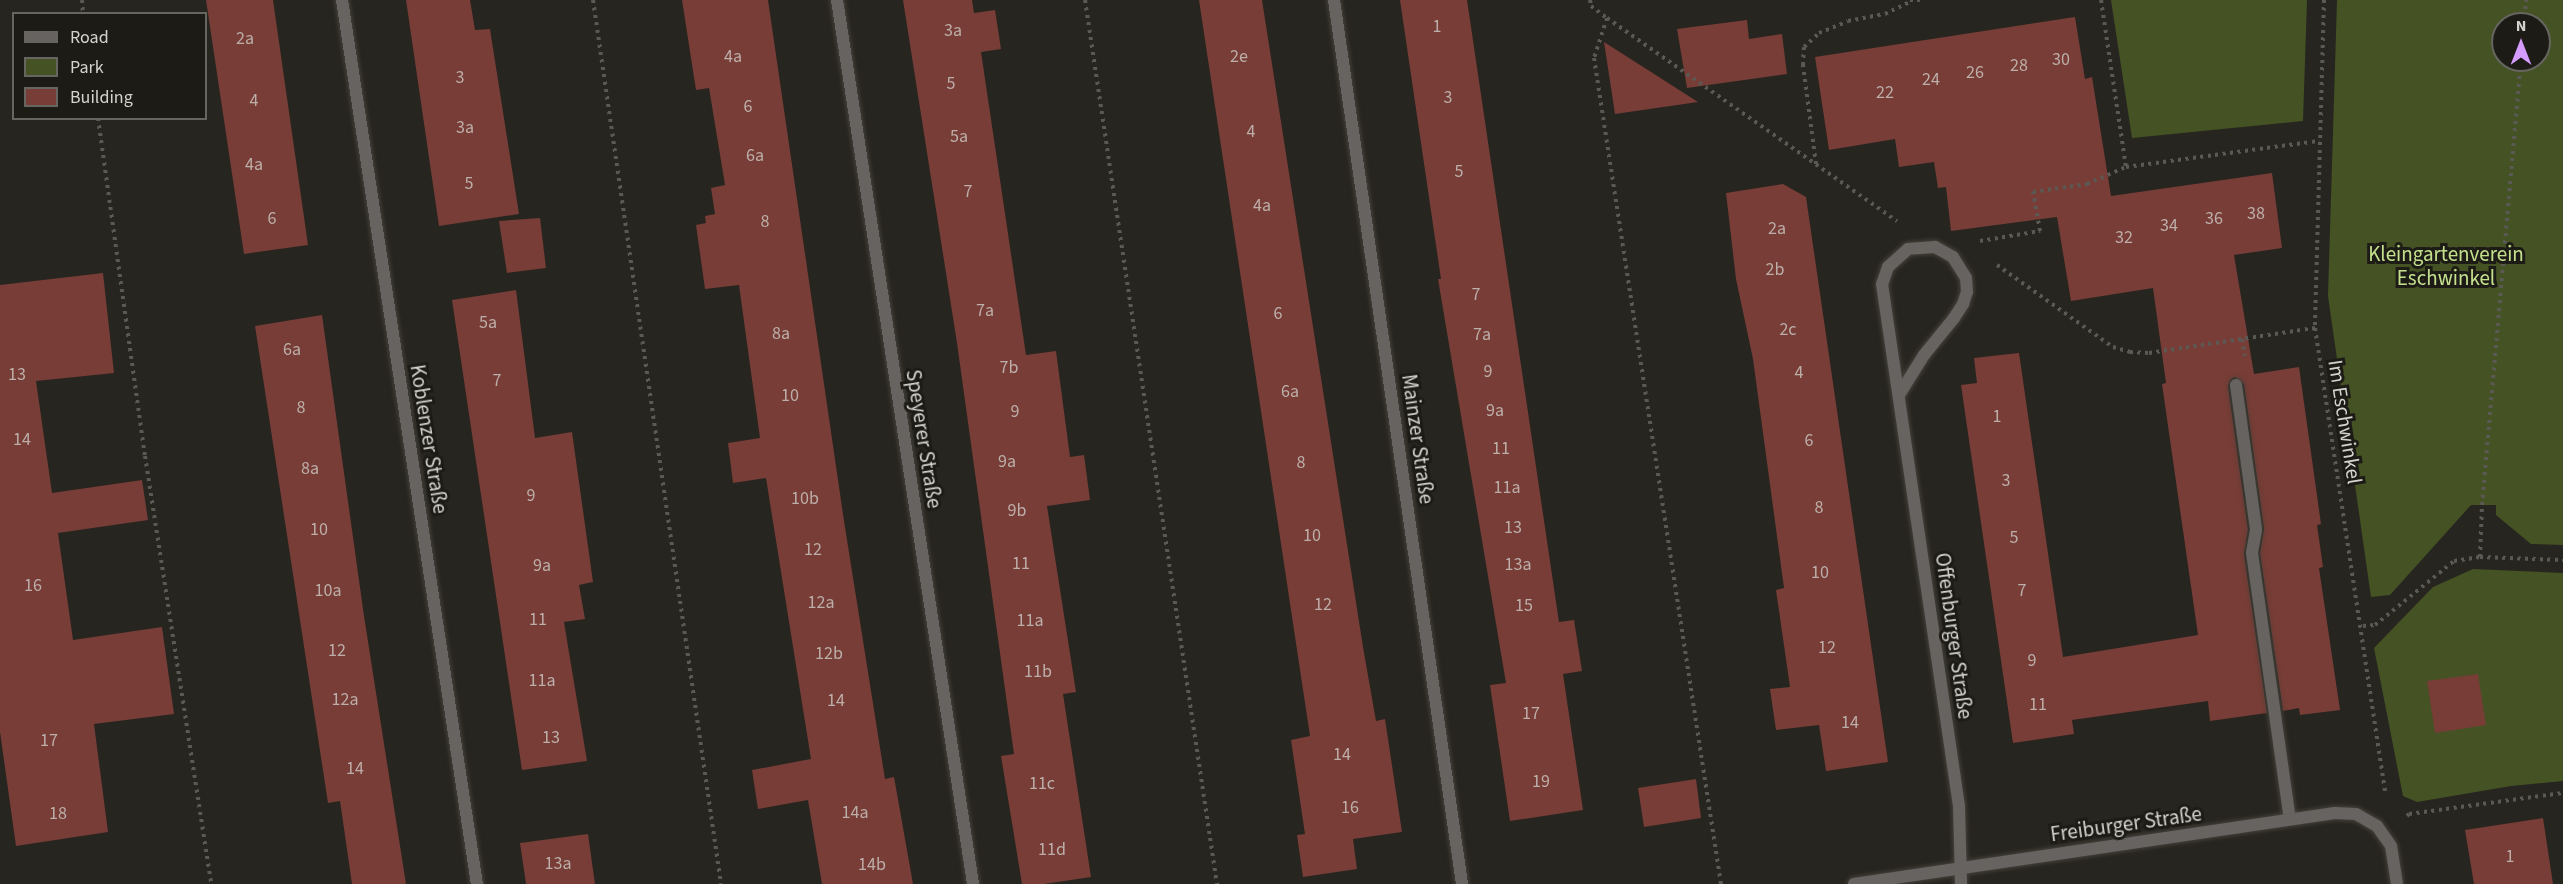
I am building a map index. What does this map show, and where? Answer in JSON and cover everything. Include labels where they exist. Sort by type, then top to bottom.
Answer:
[{"type":"street","name":"Koblenzer Straße","points":[[342,0],[477,884]]},
{"type":"street","name":"Speyerer Straße","points":[[837,0],[973,884]]},
{"type":"street","name":"Mainzer Straße","points":[[1334,0],[1462,884]]},
{"type":"street","name":"Offenburger Straße","points":[[1935,247],[1908,249],[1888,267],[1882,284],[1959,806],[1961,884]]},
{"type":"street","points":[[1899,395],[1924,356],[1964,304],[1967,292],[1966,278],[1953,257],[1935,247]]},
{"type":"street","points":[[2236,385],[2256,530],[2252,553],[2290,819]]},
{"type":"street","name":"Freiburger Straße","points":[[1854,884],[2335,813],[2356,814],[2378,826],[2391,846]]},
{"type":"street","points":[[2391,846],[2397,884]]},
{"type":"path","points":[[593,0],[721,884]]},
{"type":"path","points":[[1085,0],[1216,884]]},
{"type":"path","points":[[1590,0],[1590,6],[1935,247],[2040,231],[2033,192],[2087,184],[2126,167],[2319,141]]},
{"type":"path","points":[[1816,164],[1803,65],[1804,47],[1819,33],[1848,21],[1885,14],[1910,1],[1925,0]]},
{"type":"path","points":[[2101,0],[2126,167]]},
{"type":"path","name":"Im Eschwinkel","points":[[2324,0],[2315,328],[2383,768],[2391,846]]},
{"type":"path","points":[[1607,18],[1594,58],[1721,884]]},
{"type":"path","points":[[2480,556],[2482,505],[2520,72]]},
{"type":"path","points":[[98,120],[145,456],[211,884]]},
{"type":"path","points":[[1996,264],[2113,347],[2149,353],[2315,328]]},
{"type":"path","points":[[2242,339],[2244,353]]},
{"type":"path","points":[[2362,626],[2375,625],[2454,561],[2480,556],[2563,560]]},
{"type":"path","points":[[2391,846],[2409,813],[2563,793]]},
{"type":"green space","points":[[2111,0],[2307,0],[2303,121],[2132,138]]},
{"type":"green space","name":"Kleingartenverein Eschwinkel","points":[[2337,0],[2563,0],[2563,545],[2531,544],[2496,515],[2496,505],[2471,505],[2390,595],[2371,597],[2328,296]]},
{"type":"green space","points":[[2473,569],[2563,573],[2563,781],[2511,786],[2417,802],[2403,796],[2374,648],[2433,587]]},
{"type":"building","points":[[206,0],[273,0],[308,245],[244,254]]},
{"type":"building","points":[[406,0],[470,0],[475,30],[490,29],[519,214],[439,226]]},
{"type":"building","points":[[682,0],[768,0],[844,521],[885,779],[894,777],[913,884],[822,884],[808,800],[758,809],[752,770],[811,759],[766,478],[733,483],[728,443],[760,438],[739,285],[705,289],[696,225],[706,223],[705,216],[715,214],[711,188],[725,185],[709,88],[696,90]]},
{"type":"building","points":[[903,0],[972,0],[974,13],[995,10],[1001,49],[981,52],[1026,355],[1056,351],[1070,457],[1084,455],[1090,500],[1047,506],[1076,692],[1063,694],[1091,877],[1044,884],[1022,884],[1001,756],[1014,754],[957,343]]},
{"type":"building","points":[[1199,0],[1262,0],[1363,647],[1376,721],[1385,719],[1402,832],[1353,839],[1357,869],[1303,877],[1297,835],[1305,834],[1291,740],[1310,736]]},
{"type":"building","points":[[1400,0],[1467,0],[1559,622],[1574,620],[1582,671],[1563,674],[1583,810],[1510,821],[1490,685],[1506,683],[1438,279],[1441,279]]},
{"type":"building","points":[[2075,17],[2085,79],[2092,77],[2111,196],[2272,173],[2282,248],[2234,255],[2254,374],[2299,367],[2321,524],[2317,525],[2323,567],[2319,568],[2340,710],[2300,715],[2299,708],[2283,711],[2260,553],[2264,529],[2244,384],[2235,377],[2231,379],[2228,386],[2248,530],[2244,554],[2267,713],[2210,721],[2208,701],[2072,720],[2074,734],[2013,743],[1961,385],[1977,383],[1974,358],[2019,353],[2063,657],[2198,635],[2162,384],[2166,383],[2153,288],[2071,301],[2057,217],[1951,231],[1946,187],[1938,188],[1934,162],[1899,167],[1895,139],[1829,150],[1815,57]]},
{"type":"building","points":[[1747,20],[1749,39],[1782,34],[1787,74],[1687,88],[1677,29]]},
{"type":"building","points":[[1604,42],[1698,102],[1615,114]]},
{"type":"building","points":[[1783,184],[1806,197],[1888,762],[1826,771],[1819,725],[1776,730],[1770,689],[1790,687],[1776,590],[1784,588],[1753,359],[1736,279],[1726,193]]},
{"type":"building","points":[[540,218],[546,268],[507,273],[499,221]]},
{"type":"building","points":[[103,273],[114,373],[36,381],[52,493],[142,480],[148,520],[58,533],[73,640],[162,627],[174,714],[94,724],[108,832],[16,846],[0,732],[0,285]]},
{"type":"building","points":[[516,290],[535,438],[572,432],[593,582],[579,585],[585,619],[564,622],[587,761],[522,770],[452,300]]},
{"type":"building","points":[[322,315],[364,616],[406,884],[352,884],[340,801],[328,803],[255,326]]},
{"type":"building","points":[[2478,674],[2486,725],[2435,733],[2427,681]]},
{"type":"building","points":[[1696,779],[1701,818],[1644,827],[1638,788]]},
{"type":"building","points":[[2543,818],[2553,884],[2474,884],[2465,830]]},
{"type":"building","points":[[588,834],[595,884],[526,884],[520,843]]}]
